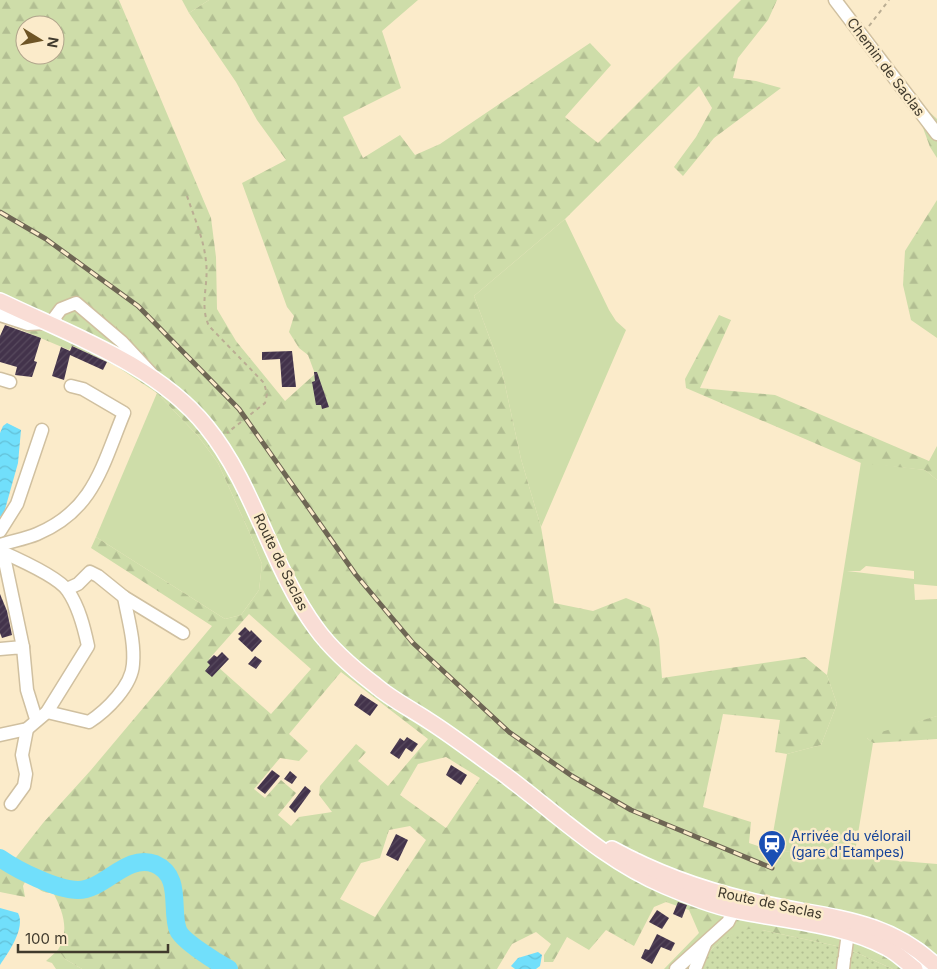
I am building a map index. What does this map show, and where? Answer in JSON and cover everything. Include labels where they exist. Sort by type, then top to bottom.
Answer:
[{"type":"main road","name":"Route de Saclas","points":[[0,301],[53,323],[78,339],[119,359],[159,384],[187,406],[217,440],[237,472],[292,589],[317,630],[334,649],[376,686],[457,740],[574,827],[609,858],[634,872],[698,899],[734,910],[848,933],[890,949],[915,969]]},
{"type":"main road","name":"Route de Saclas","points":[[574,827],[664,874],[701,888],[747,901],[856,921],[913,947],[937,967]]},
{"type":"street","name":"Chemin de Saclas","points":[[835,0],[937,134]]},
{"type":"street","points":[[0,315],[28,324],[53,323],[61,310],[76,303],[122,342],[159,384]]},
{"type":"street","points":[[1,550],[35,535],[71,515],[85,500],[96,480],[124,413],[83,389],[71,386]]},
{"type":"street","points":[[0,532],[17,504],[42,430]]},
{"type":"street","points":[[0,735],[27,729],[41,715],[88,646],[79,611],[67,589],[45,573],[1,550]]},
{"type":"street","points":[[1,550],[23,647],[27,690],[41,715]]},
{"type":"street","points":[[67,589],[78,584],[90,572],[98,576],[124,597],[183,633]]},
{"type":"street","points":[[41,715],[89,722],[114,701],[131,673],[133,665],[132,641],[124,597]]},
{"type":"street","points":[[0,649],[23,647]]},
{"type":"street","points":[[11,804],[24,786],[26,774],[22,755],[27,729]]},
{"type":"street","points":[[676,969],[728,922],[734,910],[747,901]]},
{"type":"street","points":[[844,961],[848,933]]},
{"type":"street","points":[[695,969],[706,942]]},
{"type":"street","points":[[913,947],[937,955]]},
{"type":"street","points":[[890,949],[911,956],[927,969]]},
{"type":"path","points":[[862,36],[889,0]]},
{"type":"path","points":[[187,196],[204,245],[207,278],[203,302],[204,315],[209,326],[264,383],[267,394],[265,403],[217,440]]},
{"type":"green space","points":[[0,0],[119,0],[211,218],[216,257],[217,309],[236,341],[285,401],[315,374],[308,355],[299,348],[289,332],[294,316],[287,307],[242,183],[286,160],[257,120],[236,82],[189,13],[209,0],[418,0],[382,31],[401,88],[343,117],[363,158],[400,135],[415,155],[440,144],[590,43],[611,65],[565,117],[598,143],[741,0],[777,0],[768,20],[738,58],[733,78],[756,81],[781,88],[714,138],[683,176],[674,167],[696,137],[712,108],[699,86],[565,219],[474,296],[502,371],[521,459],[541,527],[554,603],[593,611],[626,598],[650,608],[659,639],[662,678],[805,657],[827,675],[837,704],[821,745],[787,754],[775,752],[780,720],[723,714],[703,807],[751,822],[749,843],[770,850],[937,864],[937,969],[893,969],[846,948],[762,930],[750,930],[722,941],[691,969],[664,969],[699,933],[689,910],[666,902],[654,907],[634,946],[606,930],[589,950],[567,937],[553,962],[544,962],[544,955],[551,944],[536,932],[512,944],[497,969],[82,969],[65,959],[58,950],[64,935],[64,921],[53,892],[41,891],[33,880],[27,878],[23,886],[25,897],[0,892],[0,858],[10,865],[43,823],[91,770],[212,626],[91,548],[96,537],[225,619],[241,615],[259,590],[262,564],[218,463],[198,436],[157,393],[116,366],[72,346],[69,350],[0,321]],"holes":[[[249,614],[311,669],[271,714],[209,659]],[[341,672],[428,739],[388,786],[358,761],[366,752],[356,744],[320,786],[319,795],[332,812],[299,817],[291,826],[278,815],[296,793],[281,780],[265,798],[254,789],[280,758],[299,761],[308,751],[289,734]],[[446,757],[480,778],[446,828],[400,795],[418,764]],[[410,826],[426,840],[375,917],[340,899],[361,863],[380,858],[389,830]]]},
{"type":"green space","points":[[182,0],[209,0],[189,13]]},
{"type":"green space","points":[[911,95],[937,119],[937,158],[930,147]]},
{"type":"green space","points":[[937,200],[937,338],[911,320],[903,285],[905,251]]},
{"type":"green space","points":[[565,219],[609,310],[616,321],[626,330],[541,527],[521,459],[502,371],[474,296]]},
{"type":"green space","points":[[719,315],[731,320],[700,388],[775,395],[929,461],[937,446],[937,480],[925,470],[861,463],[686,388],[685,379]]},
{"type":"green space","points":[[157,393],[198,436],[218,463],[262,564],[259,590],[241,615],[225,619],[96,537]]},
{"type":"green space","points":[[861,462],[925,470],[937,480],[937,586],[914,584],[915,600],[937,599],[937,716],[867,738],[873,743],[854,858],[770,850],[787,754],[821,745],[837,704],[827,675]],"holes":[[[866,566],[914,571],[914,579],[847,571],[860,571]]]},
{"type":"green space","points":[[937,716],[937,739],[873,743],[867,738],[870,729],[880,726],[881,732]]},
{"type":"green space","points":[[749,929],[762,930],[846,948],[893,969],[691,969],[724,939]]},
{"type":"green space","points":[[58,950],[65,959],[82,969],[56,969],[52,963],[46,961]]},
{"type":"water","points":[[7,423],[21,430],[18,463],[4,513],[0,517],[0,433],[3,426]]},
{"type":"water","points":[[0,908],[18,913],[20,926],[15,940],[0,965]]},
{"type":"water","points":[[538,952],[542,955],[540,966],[536,969],[515,969],[511,966],[518,958]]},
{"type":"building","points":[[5,325],[41,338],[34,361],[37,362],[32,377],[15,375],[17,367],[0,362],[0,336]]},
{"type":"building","points":[[72,346],[107,362],[103,370],[70,355],[64,380],[52,376],[61,347],[70,351]]},
{"type":"building","points":[[292,351],[296,387],[282,387],[280,359],[262,360],[262,352]]},
{"type":"building","points":[[314,372],[317,372],[329,407],[322,409],[321,405],[316,405],[312,382],[315,381]]},
{"type":"building","points":[[0,594],[7,611],[12,635],[2,638],[0,633]]},
{"type":"building","points":[[245,627],[262,641],[252,652],[238,639],[241,636],[238,634]]},
{"type":"building","points":[[222,652],[229,659],[212,677],[205,671],[210,665],[207,662],[214,655],[217,657]]},
{"type":"building","points":[[255,656],[262,661],[256,669],[248,664]]},
{"type":"building","points":[[361,694],[378,705],[370,716],[354,705]]},
{"type":"building","points":[[407,737],[418,744],[412,752],[406,748],[399,759],[390,753],[400,738],[404,741]]},
{"type":"building","points":[[451,765],[467,775],[461,785],[446,775]]},
{"type":"building","points":[[272,770],[280,776],[265,794],[257,788]]},
{"type":"building","points":[[290,771],[297,777],[292,784],[284,779]]},
{"type":"building","points":[[305,786],[311,791],[295,813],[289,807]]},
{"type":"building","points":[[396,834],[408,840],[398,861],[386,855]]},
{"type":"building","points":[[678,902],[687,905],[682,918],[673,914]]},
{"type":"building","points":[[657,910],[669,918],[662,929],[649,922]]},
{"type":"building","points":[[657,934],[675,943],[671,951],[661,947],[652,964],[641,958],[645,949],[649,950]]},
{"type":"waterway","points":[[0,858],[16,868],[59,887],[78,890],[97,884],[135,863],[155,864],[164,869],[172,885],[176,922],[181,935],[229,969]]},
{"type":"railway","points":[[0,212],[46,239],[138,306],[239,409],[356,575],[413,643],[509,732],[572,776],[631,810],[772,868]]},
{"type":"place","name":"Arrivée du vélorail (gare d'Etampes)","points":[[772,868]]}]
